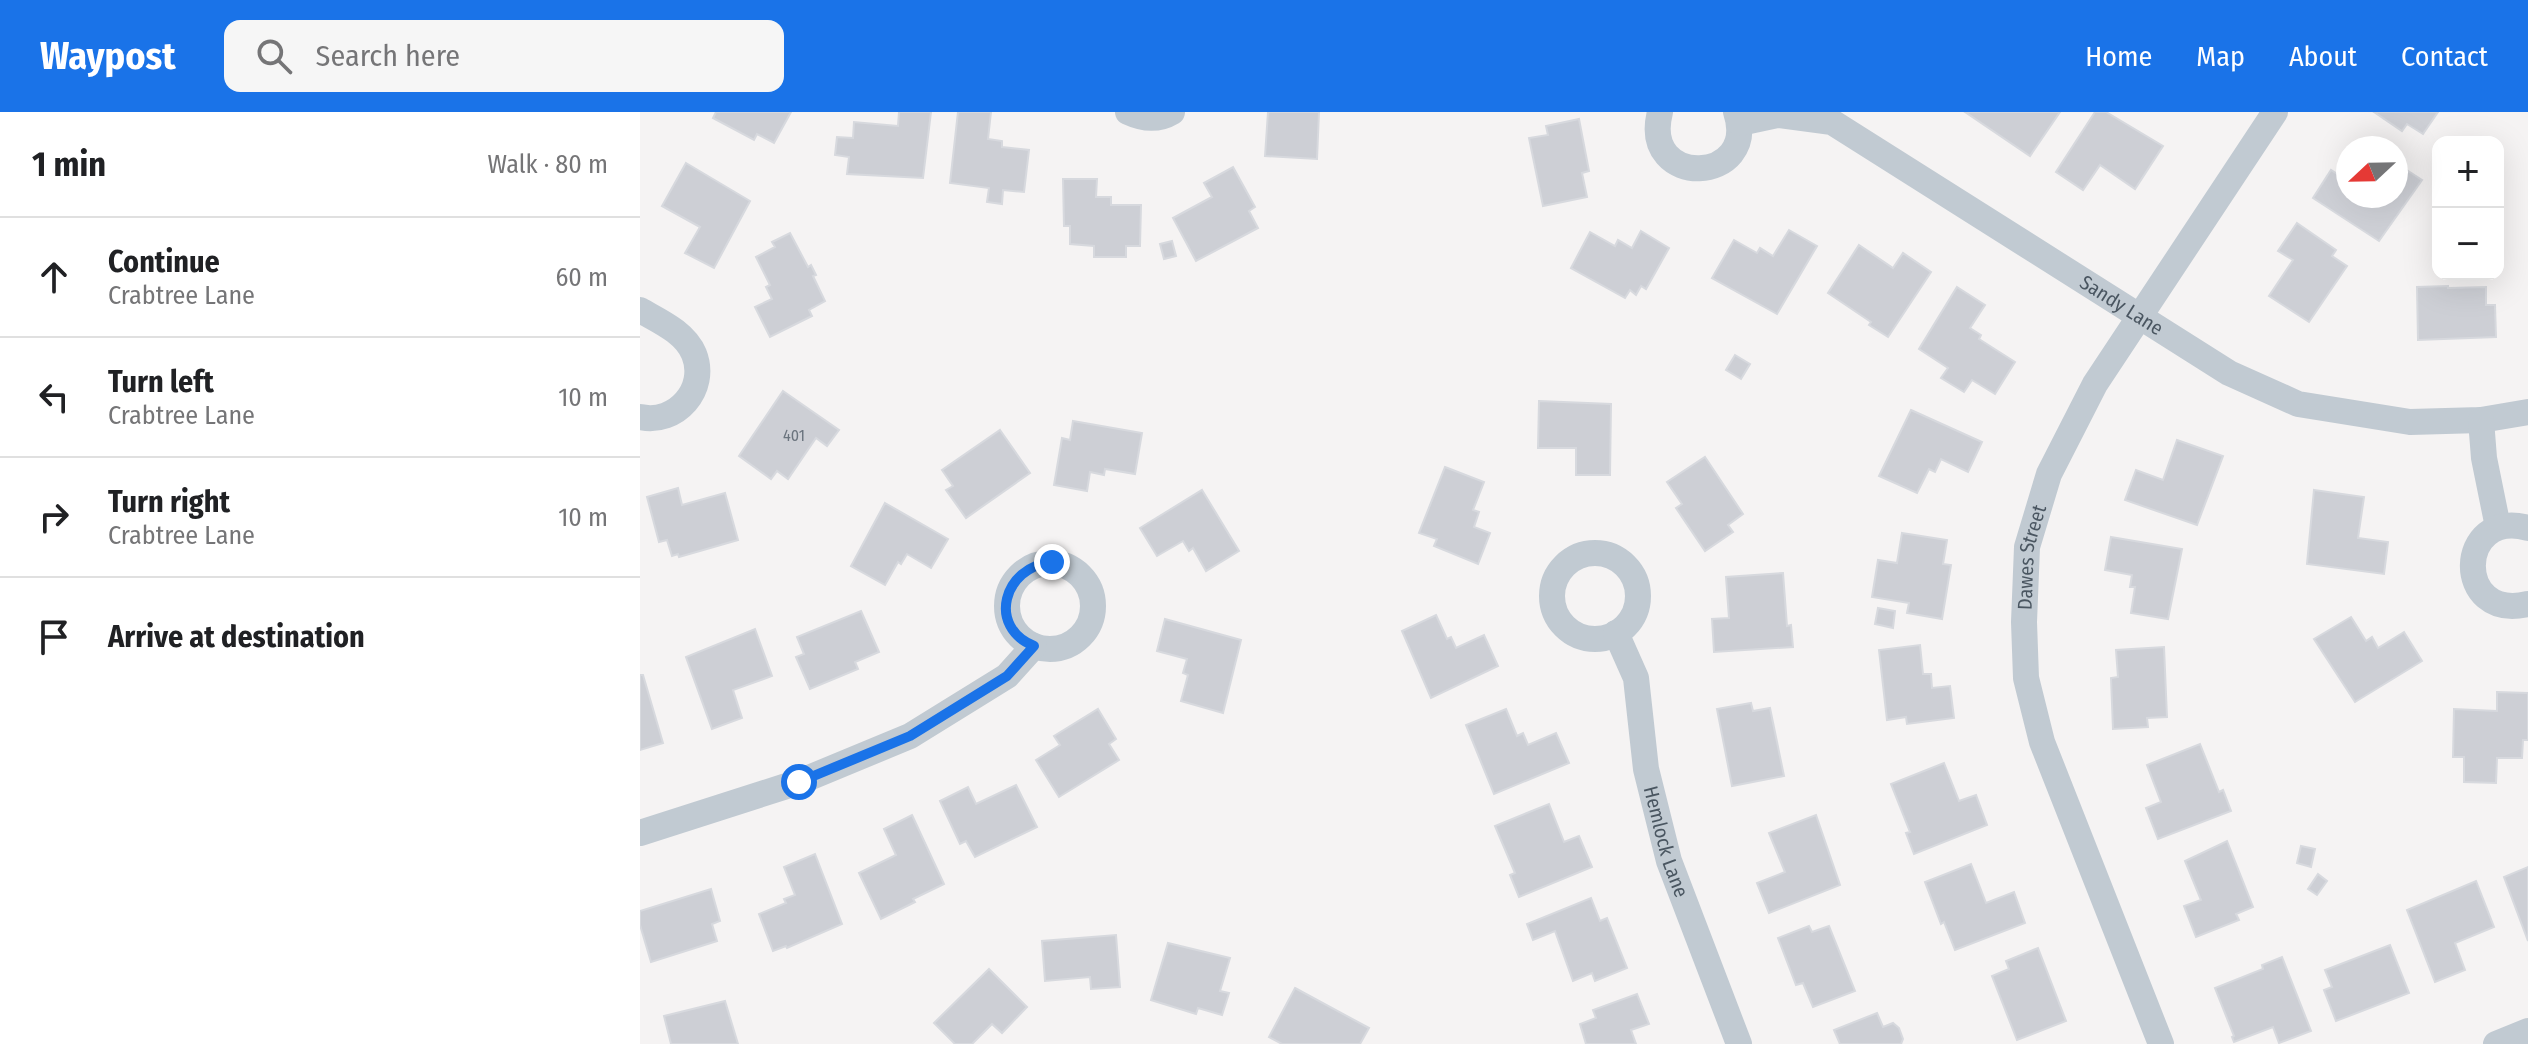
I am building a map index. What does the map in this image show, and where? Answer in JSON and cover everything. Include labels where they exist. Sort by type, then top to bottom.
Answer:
[{"type":"street","points":[[1128,112],[1153,119],[1172,112]]},
{"type":"street","name":"Sandy Lane","points":[[1660,112],[1657,125],[1664,152],[1674,162],[1700,170],[1726,160],[1735,149],[1738,117],[1778,115],[1832,122],[2229,373],[2298,404],[2410,422],[2481,420],[2528,412]]},
{"type":"street","name":"Dawes Street","points":[[2161,1044],[2042,742],[2026,678],[2024,622],[2027,547],[2049,474],[2095,384],[2275,112]]},
{"type":"street","points":[[640,310],[686,340],[694,354],[697,369],[696,385],[689,399],[677,411],[663,417],[640,417]]},
{"type":"street","points":[[2481,420],[2484,458],[2498,527]]},
{"type":"street","points":[[2528,528],[2512,525],[2498,527],[2486,535],[2478,544],[2471,568],[2474,581],[2489,600],[2501,606],[2528,604]]},
{"type":"street","name":"Hemlock Lane","points":[[1616,633],[1636,678],[1646,769],[1669,861],[1739,1044]]},
{"type":"street","points":[[640,833],[799,782],[910,736],[1007,676],[1034,646]]},
{"type":"street","points":[[2496,1044],[2528,1031]]},
{"type":"building","points":[[716,112],[791,112],[774,143],[757,134],[754,140],[713,118]]},
{"type":"building","points":[[899,112],[931,112],[923,178],[847,174],[849,157],[835,155],[837,137],[853,138],[854,122],[898,126]]},
{"type":"building","points":[[958,112],[991,112],[988,139],[1002,141],[1002,147],[1029,150],[1024,192],[1003,190],[1002,204],[987,202],[989,188],[950,183]]},
{"type":"building","points":[[1268,112],[1319,112],[1317,159],[1265,156]]},
{"type":"building","points":[[1965,112],[2060,112],[2030,156]]},
{"type":"building","points":[[2095,112],[2106,112],[2163,146],[2135,189],[2100,165],[2083,190],[2056,172]]},
{"type":"building","points":[[2374,112],[2438,112],[2423,134],[2407,124],[2402,131]]},
{"type":"building","points":[[1579,119],[1589,171],[1582,173],[1587,197],[1543,206],[1529,138],[1548,135],[1546,126]]},
{"type":"building","points":[[686,163],[750,201],[714,268],[685,253],[700,227],[662,206]]},
{"type":"building","points":[[1233,167],[1255,207],[1249,211],[1258,228],[1196,261],[1173,218],[1212,197],[1204,183]]},
{"type":"building","points":[[2331,170],[2336,173],[2336,208],[2402,208],[2379,241],[2313,198]]},
{"type":"building","points":[[2408,171],[2422,180],[2408,200]]},
{"type":"building","points":[[1063,179],[1097,179],[1096,197],[1111,197],[1111,205],[1141,205],[1140,246],[1126,246],[1126,257],[1094,257],[1094,246],[1070,244],[1070,226],[1064,226]]},
{"type":"building","points":[[2297,223],[2336,250],[2332,256],[2347,266],[2309,322],[2269,296],[2293,260],[2278,251]]},
{"type":"building","points":[[1789,230],[1817,246],[1777,314],[1712,278],[1734,240],[1757,253],[1760,248],[1773,256]]},
{"type":"building","points":[[1641,231],[1669,248],[1646,289],[1641,286],[1636,295],[1630,290],[1625,298],[1571,268],[1590,232],[1615,246],[1618,240],[1632,248]]},
{"type":"building","points":[[790,233],[808,267],[811,265],[825,301],[809,310],[812,316],[770,337],[755,307],[772,299],[766,287],[770,285],[756,257],[775,247],[772,242]]},
{"type":"building","points":[[1172,241],[1176,256],[1164,259],[1160,244]]},
{"type":"building","points":[[1859,245],[1893,268],[1903,253],[1931,272],[1888,337],[1828,293]]},
{"type":"building","points":[[1957,287],[1985,305],[1970,328],[1981,335],[1979,339],[2015,362],[1995,394],[1972,380],[1964,392],[1941,378],[1948,368],[1919,349]]},
{"type":"building","points":[[2417,287],[2486,287],[2486,305],[2495,305],[2496,337],[2418,340]]},
{"type":"building","points":[[1735,355],[1750,364],[1741,379],[1726,370]]},
{"type":"building","points":[[783,391],[839,430],[827,446],[816,438],[788,479],[777,471],[771,479],[739,456]]},
{"type":"building","points":[[1539,401],[1611,404],[1610,475],[1576,475],[1576,448],[1538,448]]},
{"type":"building","points":[[1911,410],[1982,442],[1968,472],[1941,459],[1935,472],[1929,469],[1917,493],[1879,476]]},
{"type":"building","points":[[1073,421],[1142,433],[1135,474],[1105,469],[1104,475],[1090,472],[1087,491],[1054,485],[1062,438],[1070,440]]},
{"type":"building","points":[[1000,430],[1030,473],[966,518],[946,490],[953,486],[942,470]]},
{"type":"building","points":[[2177,440],[2223,456],[2197,525],[2125,500],[2136,470],[2163,480]]},
{"type":"building","points":[[1705,457],[1743,514],[1728,525],[1733,532],[1705,551],[1676,508],[1682,504],[1667,482]]},
{"type":"building","points":[[1445,467],[1484,482],[1473,510],[1479,512],[1474,527],[1490,533],[1478,564],[1434,546],[1437,539],[1419,533]]},
{"type":"building","points":[[678,488],[682,505],[725,493],[738,540],[679,557],[678,554],[672,556],[667,540],[659,542],[647,497]]},
{"type":"building","points":[[1202,490],[1239,551],[1206,571],[1193,548],[1189,551],[1183,541],[1157,556],[1140,528]]},
{"type":"building","points":[[2314,490],[2364,497],[2358,538],[2388,542],[2384,574],[2307,564]]},
{"type":"building","points":[[885,503],[948,539],[931,568],[907,554],[901,564],[898,562],[885,585],[851,566]]},
{"type":"building","points":[[1902,533],[1947,540],[1943,564],[1951,565],[1942,619],[1907,613],[1909,603],[1872,597],[1878,560],[1897,563]]},
{"type":"building","points":[[2111,537],[2182,549],[2168,619],[2131,613],[2135,587],[2130,587],[2132,575],[2105,570]]},
{"type":"building","points":[[1783,573],[1787,626],[1791,625],[1793,647],[1714,652],[1712,619],[1729,618],[1726,577]]},
{"type":"building","points":[[1878,608],[1895,611],[1893,628],[1875,624]]},
{"type":"building","points":[[861,611],[879,652],[855,662],[858,669],[810,689],[796,657],[804,654],[797,637]]},
{"type":"building","points":[[1436,615],[1447,639],[1451,637],[1456,648],[1484,635],[1498,666],[1431,698],[1402,631]]},
{"type":"building","points":[[2351,617],[2366,641],[2372,637],[2378,648],[2404,632],[2422,661],[2355,702],[2314,639]]},
{"type":"building","points":[[1165,619],[1241,640],[1223,713],[1181,701],[1188,675],[1183,673],[1187,659],[1157,651]]},
{"type":"building","points":[[755,629],[772,676],[733,690],[742,718],[712,729],[686,657]]},
{"type":"building","points":[[1920,645],[1923,674],[1931,674],[1932,688],[1950,686],[1954,718],[1907,724],[1906,717],[1887,720],[1879,650]]},
{"type":"building","points":[[2164,647],[2167,717],[2147,718],[2148,727],[2113,729],[2111,678],[2118,677],[2116,650]]},
{"type":"building","points":[[640,675],[643,675],[663,743],[640,750]]},
{"type":"building","points":[[2497,692],[2528,693],[2528,740],[2523,740],[2522,758],[2497,758],[2496,783],[2464,782],[2464,757],[2453,757],[2454,709],[2497,711]]},
{"type":"building","points":[[1751,703],[1753,711],[1770,708],[1784,776],[1732,786],[1717,709]]},
{"type":"building","points":[[1098,709],[1116,739],[1109,744],[1119,760],[1059,797],[1036,760],[1060,745],[1054,736]]},
{"type":"building","points":[[1506,709],[1517,736],[1523,733],[1528,745],[1556,733],[1569,763],[1494,794],[1466,725]]},
{"type":"building","points":[[2200,744],[2219,792],[2223,790],[2231,811],[2158,839],[2146,808],[2161,802],[2147,765]]},
{"type":"building","points":[[1944,763],[1959,801],[1976,795],[1987,825],[1914,854],[1906,833],[1910,832],[1891,784]]},
{"type":"building","points":[[1016,785],[1037,827],[975,857],[966,841],[960,844],[940,801],[968,787],[976,804]]},
{"type":"building","points":[[1549,804],[1564,842],[1579,836],[1592,867],[1519,897],[1510,875],[1515,873],[1495,826]]},
{"type":"building","points":[[912,815],[944,884],[881,919],[859,873],[896,855],[884,829]]},
{"type":"building","points":[[1816,815],[1840,885],[1769,913],[1757,883],[1785,872],[1769,833]]},
{"type":"building","points":[[2227,841],[2253,907],[2236,914],[2239,920],[2196,937],[2184,906],[2201,900],[2185,861]]},
{"type":"building","points":[[2301,846],[2315,849],[2311,867],[2297,863]]},
{"type":"building","points":[[815,854],[842,924],[773,951],[759,914],[786,903],[784,899],[795,895],[784,867]]},
{"type":"building","points":[[1971,864],[1986,903],[2014,892],[2025,923],[1955,950],[1925,882]]},
{"type":"building","points":[[2528,867],[2528,941],[2504,877]]},
{"type":"building","points":[[2318,874],[2327,881],[2317,895],[2308,889]]},
{"type":"building","points":[[2476,881],[2494,927],[2455,943],[2465,970],[2435,982],[2407,910]]},
{"type":"building","points":[[711,889],[720,921],[712,924],[717,941],[651,962],[640,925],[640,911]]},
{"type":"building","points":[[1591,898],[1600,921],[1607,918],[1627,968],[1595,981],[1592,973],[1573,981],[1555,931],[1533,940],[1527,924]]},
{"type":"building","points":[[1809,926],[1812,932],[1829,926],[1855,991],[1813,1007],[1803,983],[1796,985],[1778,938]]},
{"type":"building","points":[[1116,935],[1120,987],[1091,989],[1090,977],[1045,981],[1042,941]]},
{"type":"building","points":[[1168,943],[1230,958],[1220,991],[1229,993],[1222,1015],[1198,1008],[1196,1014],[1151,1000]]},
{"type":"building","points":[[2390,945],[2409,993],[2336,1021],[2324,990],[2332,987],[2325,970]]},
{"type":"building","points":[[2038,948],[2066,1021],[2017,1040],[1992,976],[2009,969],[2006,961]]},
{"type":"building","points":[[2282,957],[2311,1031],[2279,1043],[2273,1027],[2234,1042],[2215,988],[2263,969],[2262,965]]},
{"type":"building","points":[[989,969],[1027,1007],[1002,1033],[992,1024],[972,1044],[955,1044],[934,1023]]},
{"type":"building","points":[[1295,988],[1369,1028],[1360,1044],[1282,1044],[1269,1037]]},
{"type":"building","points":[[1637,994],[1649,1024],[1631,1030],[1636,1044],[1586,1044],[1580,1024],[1596,1018],[1593,1010]]},
{"type":"building","points":[[725,1001],[738,1044],[671,1044],[664,1016]]},
{"type":"building","points":[[1877,1013],[1883,1027],[1893,1023],[1899,1028],[1903,1039],[1901,1044],[1840,1044],[1834,1030]]},
{"type":"route","points":[[799,782],[910,736],[1007,676],[1034,646],[1017,634],[1009,622],[1006,607],[1008,593],[1025,570],[1038,563],[1052,562]]}]
